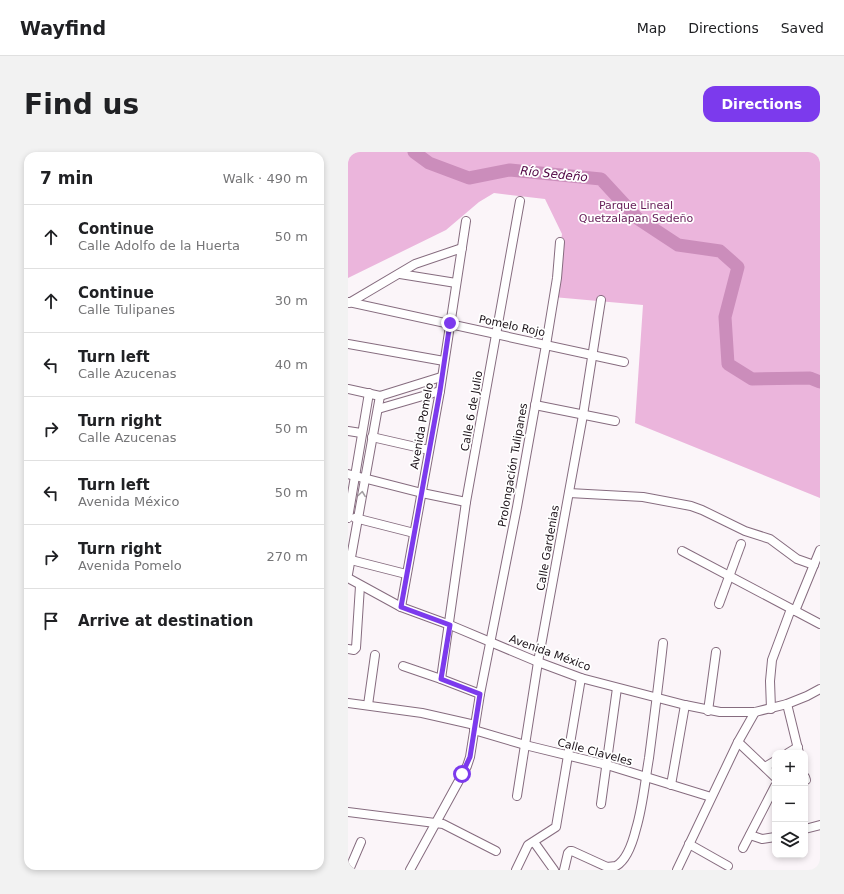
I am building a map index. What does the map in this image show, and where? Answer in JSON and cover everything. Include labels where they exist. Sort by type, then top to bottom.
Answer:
[{"type":"street","name":"Calle 6 de Julio","points":[[441,679],[450,625],[466,502],[520,201]]},
{"type":"street","name":"Avenida Pomelo","points":[[401,607],[440,391],[466,220]]},
{"type":"street","name":"Prolongación Tulipanes","points":[[410,870],[469,762],[480,694],[491,643],[546,345],[559,266],[560,242]]},
{"type":"street","points":[[349,302],[415,264],[462,248]]},
{"type":"street","points":[[400,274],[456,283]]},
{"type":"street","name":"Calle Gardenias","points":[[517,796],[538,662],[583,414],[601,300]]},
{"type":"street","name":"Pomelo Rojo","points":[[349,302],[624,362]]},
{"type":"street","points":[[348,344],[444,361]]},
{"type":"street","points":[[348,389],[380,396],[442,377]]},
{"type":"street","points":[[378,409],[440,391]]},
{"type":"street","points":[[369,393],[362,433],[351,474],[348,517],[414,533]]},
{"type":"street","points":[[348,574],[380,396]]},
{"type":"street","points":[[535,405],[615,421]]},
{"type":"street","points":[[348,431],[362,433]]},
{"type":"street","points":[[372,437],[429,450]]},
{"type":"street","points":[[351,474],[466,502]]},
{"type":"street","points":[[569,493],[643,497],[691,506],[745,530],[770,539],[796,559],[814,565]]},
{"type":"street","points":[[719,604],[741,544]]},
{"type":"street","points":[[771,709],[770,681],[772,660],[820,550]]},
{"type":"street","points":[[682,551],[820,624]]},
{"type":"street","points":[[351,560],[406,574]]},
{"type":"street","name":"Avenida México","points":[[348,578],[360,586],[401,607],[450,625],[538,662],[581,678],[685,706],[708,711],[728,713],[755,712],[788,704],[820,689]]},
{"type":"street","points":[[348,649],[354,650],[356,648],[360,586]]},
{"type":"street","points":[[564,870],[570,851],[607,866],[616,866],[623,861],[636,831],[646,777],[663,643]]},
{"type":"street","points":[[708,711],[716,652]]},
{"type":"street","points":[[368,705],[375,655]]},
{"type":"street","points":[[403,666],[480,694]]},
{"type":"street","points":[[516,870],[528,845],[556,827],[581,678]]},
{"type":"street","points":[[601,804],[617,688]]},
{"type":"street","name":"Calle Claveles","points":[[348,703],[429,714],[474,727],[525,745],[607,765],[711,797]]},
{"type":"street","points":[[788,704],[799,750]]},
{"type":"street","points":[[670,785],[685,706]]},
{"type":"street","points":[[678,870],[711,797],[738,742],[755,712]]},
{"type":"street","points":[[738,742],[772,774]]},
{"type":"street","points":[[765,767],[772,763]]},
{"type":"street","points":[[743,848],[772,792]]},
{"type":"street","points":[[348,812],[449,826],[496,851]]},
{"type":"street","points":[[808,828],[820,825]]},
{"type":"street","points":[[750,835],[762,839],[772,837]]},
{"type":"street","points":[[349,870],[361,842]]},
{"type":"street","points":[[534,842],[554,870]]},
{"type":"street","points":[[689,844],[728,866]]},
{"type":"green space","name":"Parque Lineal Quetzalapan Sedeño","points":[[348,152],[820,152],[820,498],[635,423],[643,305],[553,297],[562,234],[545,199],[494,193],[479,202],[446,230],[348,278]]},
{"type":"waterway","name":"Río Sedeño","points":[[414,152],[429,163],[469,178],[510,170],[601,179],[637,218],[678,245],[720,251],[738,267],[725,317],[728,364],[752,379],[810,378],[820,382]]},
{"type":"route","points":[[450,323],[440,391],[401,607],[450,625],[441,679],[480,694],[469,762],[462,774]]}]
